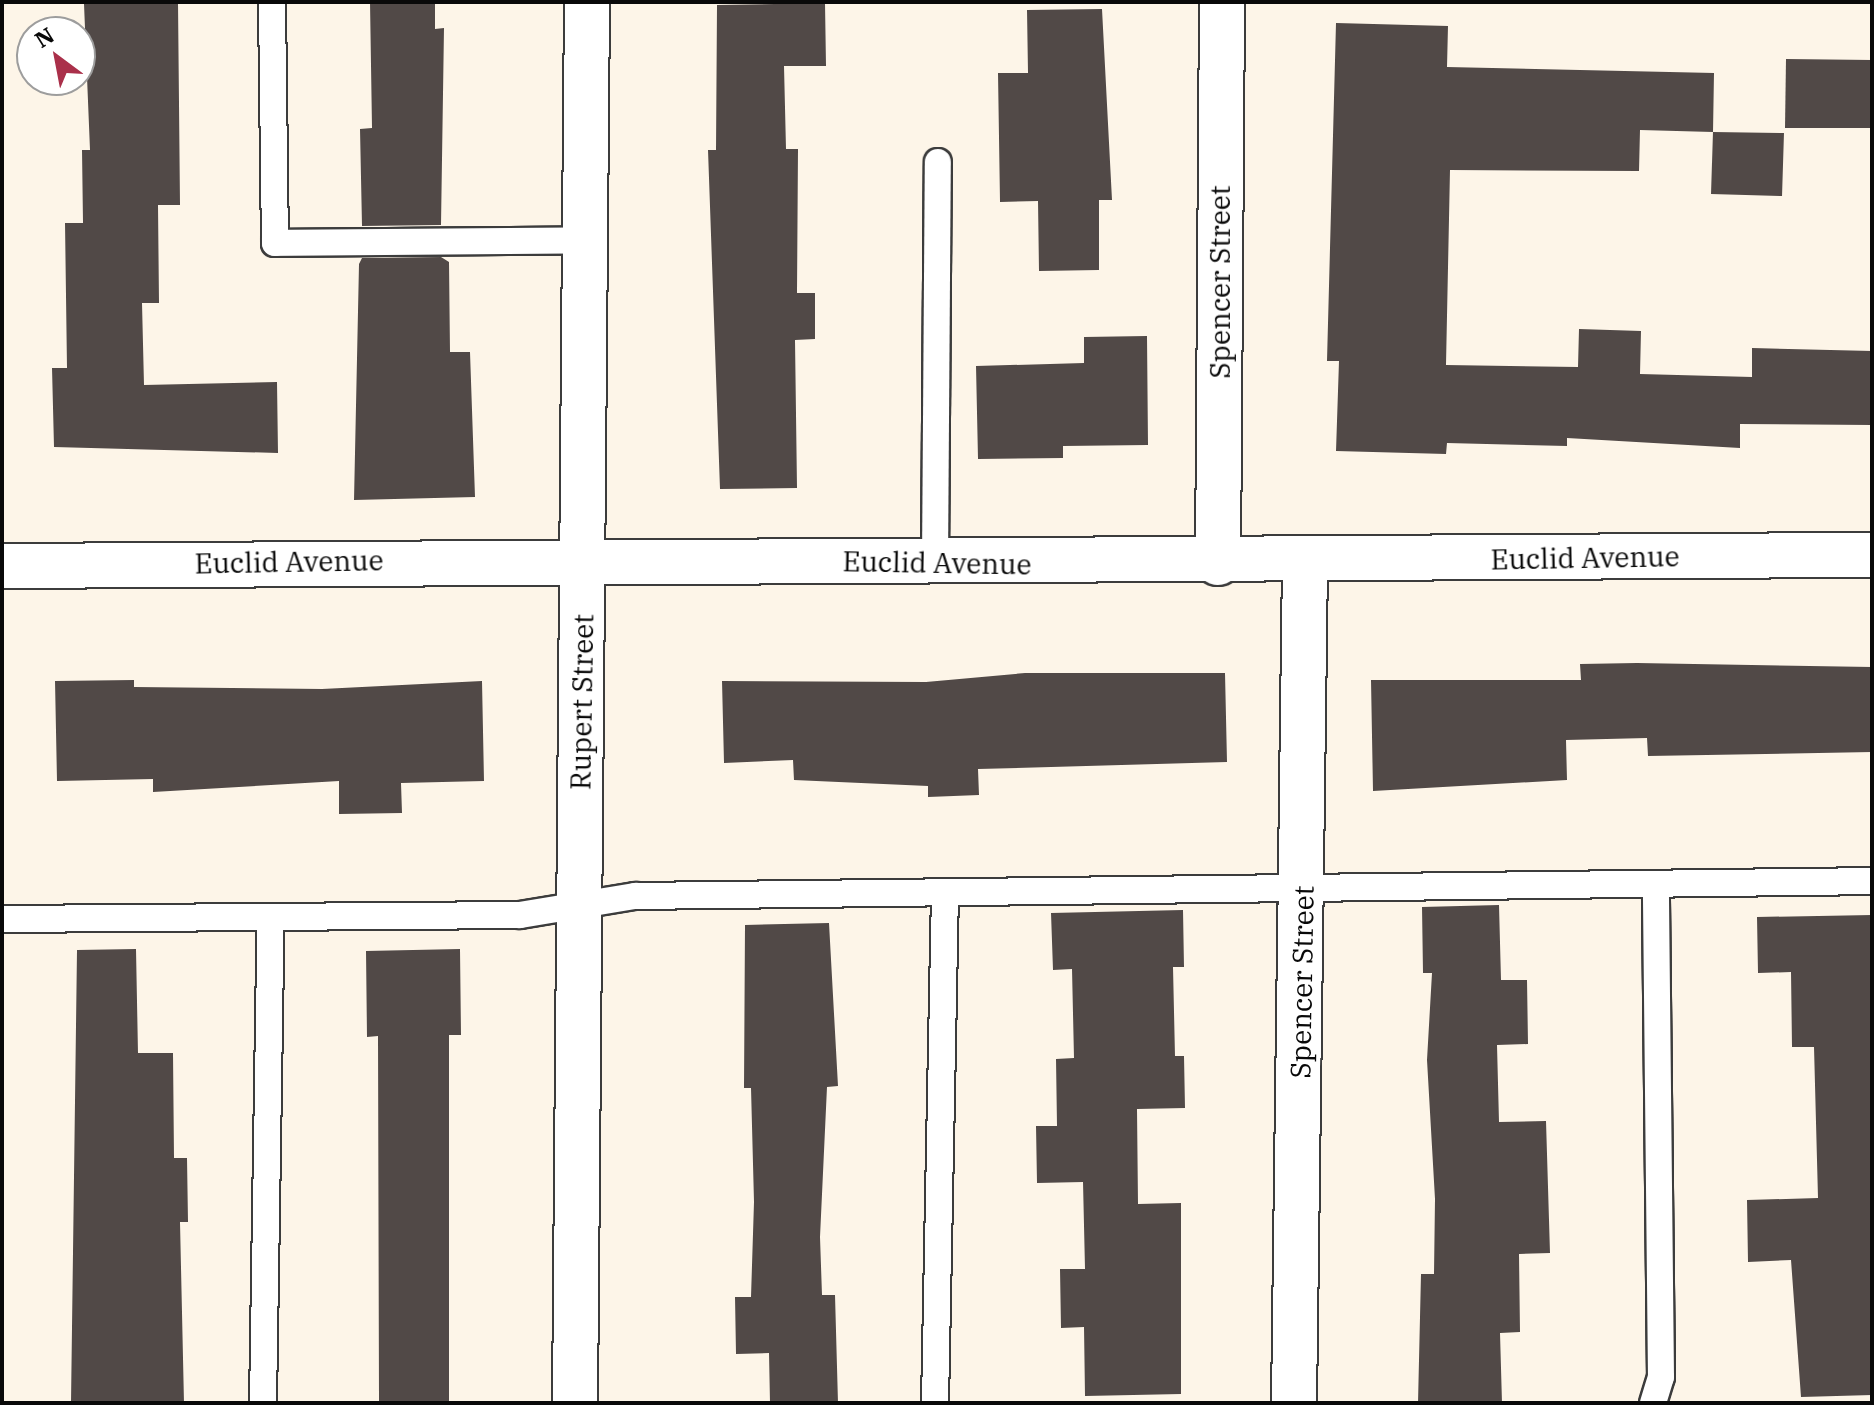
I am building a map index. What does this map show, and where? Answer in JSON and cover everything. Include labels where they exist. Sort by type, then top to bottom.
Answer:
[{"type":"street","name":"Rupert Street","points":[[575,1403],[588,240],[587,2]]},
{"type":"street","name":"Spencer Street","points":[[1218,563],[1222,2]]},
{"type":"street","name":"Euclid Avenue","points":[[2,566],[583,559],[935,564],[1218,563],[1872,555]]},
{"type":"street","name":"Spencer Street","points":[[1294,1403],[1304,889],[1305,561]]},
{"type":"lane","points":[[272,2],[275,243],[588,240]]},
{"type":"lane","points":[[935,564],[938,162]]},
{"type":"lane","points":[[2,919],[520,915],[635,896],[1872,881]]},
{"type":"lane","points":[[1653,1403],[1661,1377],[1656,885]]},
{"type":"lane","points":[[935,1403],[945,892]]},
{"type":"lane","points":[[263,1403],[271,918]]},
{"type":"building","points":[[178,2],[180,205],[158,205],[159,303],[142,303],[144,385],[277,382],[278,453],[54,447],[52,368],[67,368],[65,223],[83,223],[82,150],[90,150],[88,96],[96,96],[96,16],[84,16],[84,4]]},
{"type":"building","points":[[370,2],[435,2],[435,29],[444,28],[441,225],[362,226],[360,129],[372,128]]},
{"type":"building","points":[[825,3],[826,66],[784,66],[786,149],[798,149],[797,293],[815,293],[815,339],[795,340],[797,488],[720,489],[708,150],[716,150],[717,5]]},
{"type":"building","points":[[1102,9],[1112,200],[1099,200],[1099,270],[1039,271],[1038,201],[1000,202],[998,73],[1028,73],[1027,10]]},
{"type":"building","points":[[1336,23],[1448,26],[1447,67],[1714,73],[1713,132],[1640,130],[1639,171],[1450,170],[1446,365],[1578,367],[1579,329],[1641,331],[1640,374],[1752,377],[1752,348],[1872,351],[1872,425],[1740,424],[1740,448],[1567,438],[1567,446],[1447,443],[1446,454],[1336,451],[1339,361],[1327,361]]},
{"type":"building","points":[[1786,59],[1872,60],[1872,128],[1785,128]]},
{"type":"building","points":[[1713,132],[1784,133],[1782,196],[1711,194]]},
{"type":"building","points":[[441,257],[449,262],[450,352],[470,352],[475,497],[354,500],[359,264],[362,258]]},
{"type":"building","points":[[1147,336],[1148,445],[1063,446],[1063,458],[978,459],[976,366],[1084,363],[1084,337]]},
{"type":"building","points":[[1580,664],[1872,667],[1872,752],[1648,756],[1647,738],[1566,740],[1567,780],[1373,791],[1371,680],[1581,680]]},
{"type":"building","points":[[1025,673],[1225,673],[1227,762],[978,769],[979,795],[928,797],[928,786],[794,780],[793,760],[724,763],[722,681],[926,682]]},
{"type":"building","points":[[134,680],[134,687],[322,689],[482,681],[484,781],[401,783],[402,813],[339,814],[339,781],[153,792],[153,779],[57,781],[55,681]]},
{"type":"building","points":[[1499,905],[1501,980],[1527,980],[1528,1044],[1497,1045],[1499,1122],[1546,1121],[1550,1253],[1519,1254],[1520,1332],[1500,1333],[1502,1403],[1418,1403],[1421,1274],[1434,1274],[1435,1199],[1427,1060],[1432,973],[1423,973],[1422,907]]},
{"type":"building","points":[[1183,910],[1184,967],[1173,967],[1175,1056],[1184,1056],[1185,1108],[1137,1109],[1138,1204],[1181,1203],[1181,1394],[1085,1396],[1084,1327],[1061,1328],[1060,1269],[1085,1269],[1083,1182],[1037,1183],[1036,1126],[1057,1126],[1056,1059],[1074,1058],[1072,969],[1053,970],[1051,913]]},
{"type":"building","points":[[1872,915],[1872,1395],[1801,1397],[1791,1260],[1748,1262],[1747,1200],[1818,1198],[1814,1047],[1792,1047],[1791,972],[1758,973],[1757,917]]},
{"type":"building","points":[[829,923],[838,1086],[827,1087],[820,1237],[822,1295],[835,1295],[838,1403],[770,1403],[769,1353],[736,1354],[735,1297],[751,1297],[754,1202],[751,1088],[744,1088],[745,925]]},
{"type":"building","points":[[136,949],[138,1053],[173,1053],[174,1158],[187,1158],[188,1222],[180,1222],[184,1403],[71,1403],[77,950]]},
{"type":"building","points":[[460,949],[461,1035],[449,1035],[449,1403],[379,1403],[378,1036],[367,1037],[366,951]]}]
